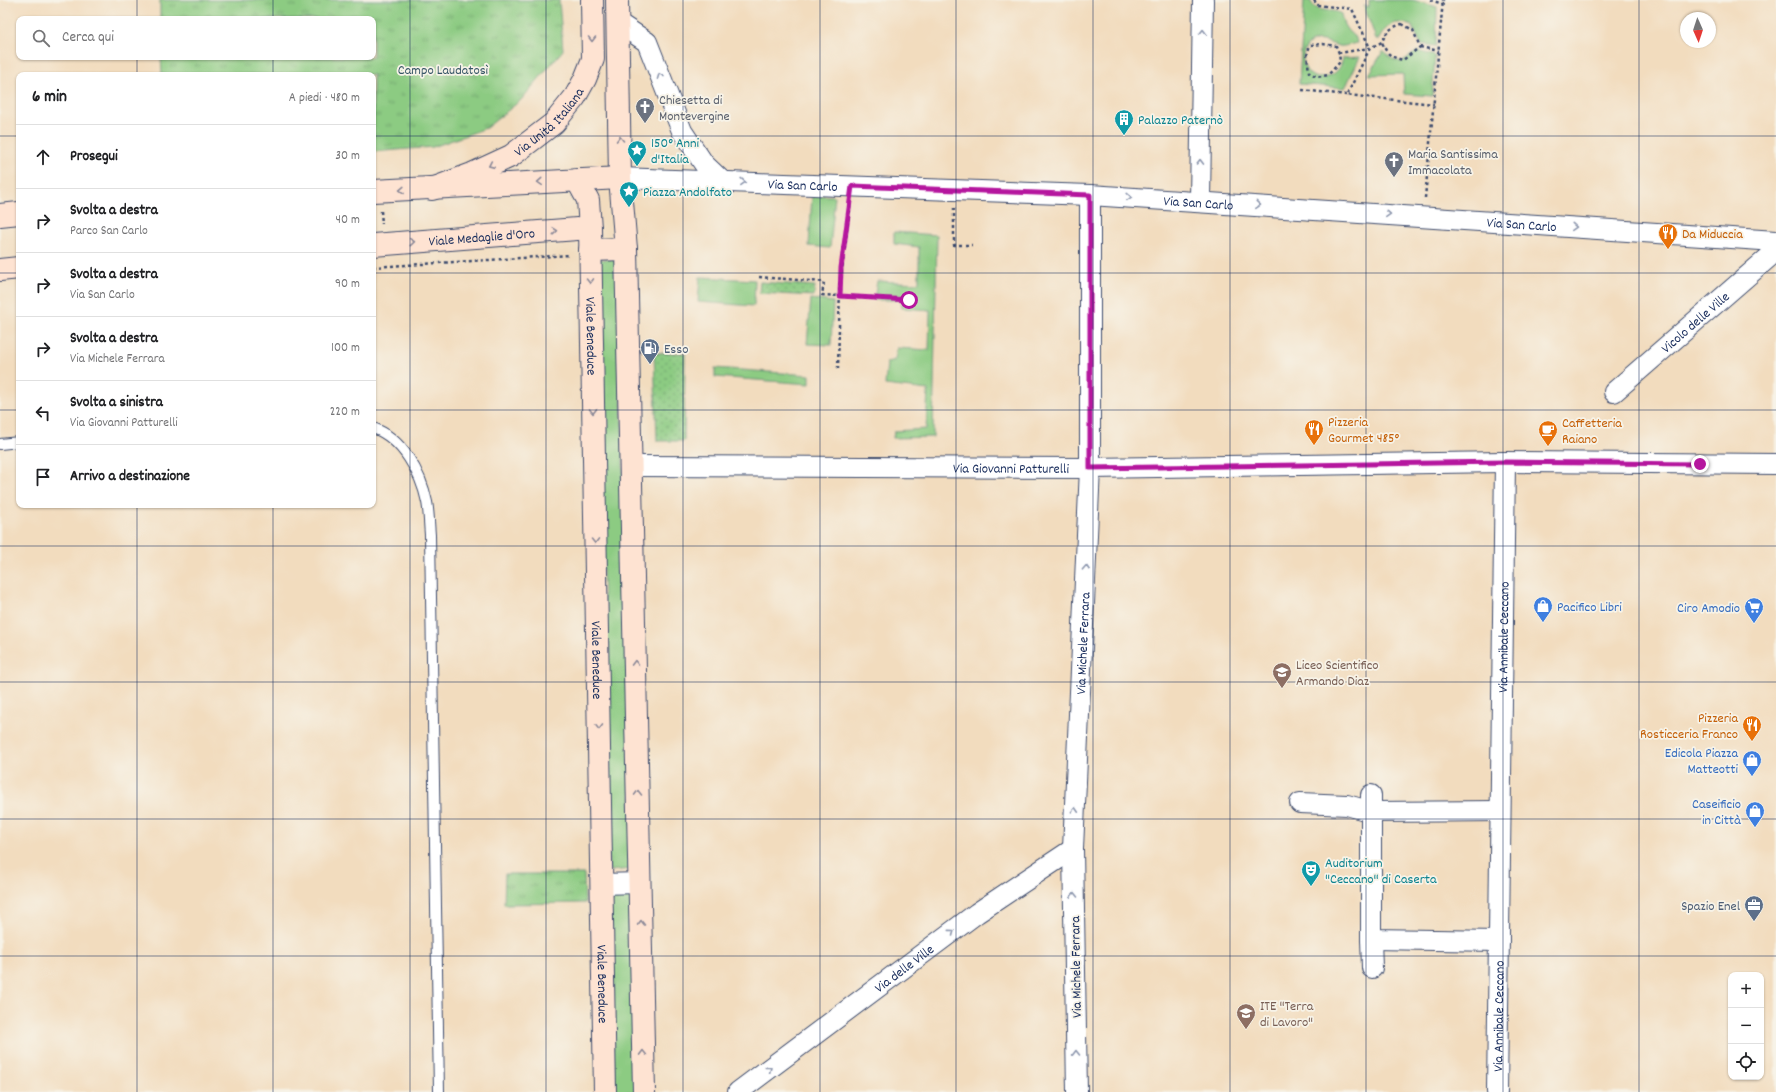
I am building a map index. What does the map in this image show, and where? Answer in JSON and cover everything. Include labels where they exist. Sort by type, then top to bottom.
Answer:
[{"type":"street","name":"Via Unità Italiana","points":[[432,189],[472,174],[512,156],[554,122],[575,97],[585,79],[593,59],[592,0]]},
{"type":"street","points":[[617,0],[620,178],[626,249],[644,1092]]},
{"type":"street","points":[[1200,201],[1203,0]]},
{"type":"street","points":[[617,22],[647,42],[682,131],[704,164],[722,181]]},
{"type":"street","points":[[377,191],[620,178]]},
{"type":"street","points":[[590,228],[611,212],[620,178]]},
{"type":"street","name":"Via San Carlo","points":[[620,178],[1090,195],[1424,216],[1776,241]]},
{"type":"street","name":"Viale Beneduce","points":[[578,180],[588,200],[590,228],[580,252],[601,884],[605,1092]]},
{"type":"street","name":"Via Michele Ferrara","points":[[1077,1092],[1073,849],[1090,468],[1090,195]]},
{"type":"street","points":[[0,215],[16,213]]},
{"type":"street","name":"Viale Medaglie d'Oro","points":[[378,245],[590,228]]},
{"type":"street","points":[[580,252],[626,249]]},
{"type":"street","name":"Vicolo delle Ville","points":[[1614,392],[1776,251]]},
{"type":"street","points":[[0,270],[16,268]]},
{"type":"street","name":"Via Giovanni Patturelli","points":[[630,466],[1090,468],[1505,462],[1776,464]]},
{"type":"street","name":"Via Annibale Ceccano","points":[[1497,1092],[1505,462]]},
{"type":"street","points":[[1300,803],[1347,805],[1371,804],[1500,811]]},
{"type":"street","points":[[1371,804],[1372,968]]},
{"type":"street","name":"Via delle Ville","points":[[738,1092],[977,913],[1073,849]]},
{"type":"street","points":[[601,884],[640,883]]},
{"type":"street","name":"Via Annibale Ceccano","points":[[1371,939],[1499,941]]},
{"type":"lane","points":[[376,430],[399,445],[417,472],[427,502],[430,535],[439,1092]]},
{"type":"lane","points":[[0,453],[9,443]]},
{"type":"path","points":[[1314,0],[1316,5],[1352,9],[1370,48]]},
{"type":"path","points":[[1430,0],[1443,4]]},
{"type":"path","points":[[1424,216],[1443,0]]},
{"type":"path","points":[[1339,53],[1370,48],[1382,42],[1385,34],[1393,27],[1402,24],[1413,30],[1420,47]]},
{"type":"path","points":[[1382,42],[1387,53],[1394,58],[1402,60],[1420,47],[1439,51]]},
{"type":"path","points":[[1322,44],[1336,46],[1339,53],[1340,62],[1335,70],[1328,75],[1317,77],[1309,72],[1307,55],[1310,45],[1322,44]]},
{"type":"path","points":[[1347,96],[1370,48]]},
{"type":"path","points":[[1302,90],[1347,96],[1434,104]]},
{"type":"path","points":[[838,369],[840,284],[852,186]]},
{"type":"path","points":[[954,190],[954,245],[972,245]]},
{"type":"path","points":[[377,191],[378,245],[384,266]]},
{"type":"path","points":[[376,267],[580,252]]},
{"type":"path","points":[[759,277],[824,282],[822,295],[909,300],[909,306]]},
{"type":"green space","name":"Campo Laudatosì","points":[[160,0],[559,0],[563,50],[521,100],[486,128],[433,147],[376,152],[376,72],[162,72],[161,60],[376,60],[376,16],[160,16]]},
{"type":"green space","points":[[1304,0],[1310,0],[1316,8],[1341,14],[1346,28],[1356,38],[1357,43],[1343,46],[1324,41],[1315,41],[1308,45],[1303,58],[1307,71],[1312,76],[1320,78],[1329,76],[1337,71],[1343,58],[1360,57],[1345,88],[1299,84]]},
{"type":"green space","points":[[1369,0],[1413,0],[1437,7],[1436,46],[1421,44],[1412,26],[1401,23],[1392,24],[1385,30],[1379,39],[1376,39],[1364,6],[1369,7]]},
{"type":"green space","points":[[1383,51],[1392,59],[1401,62],[1418,51],[1435,56],[1432,96],[1404,94],[1403,74],[1369,75]]},
{"type":"green space","points":[[812,195],[835,196],[830,248],[809,246]]},
{"type":"green space","points":[[894,232],[937,235],[933,437],[893,438],[894,431],[926,429],[928,390],[885,385],[887,362],[895,360],[897,348],[929,350],[930,310],[902,308],[901,300],[874,300],[877,281],[919,283],[919,247],[894,244]]},
{"type":"green space","points":[[618,258],[633,869],[609,871],[597,260]]},
{"type":"green space","points":[[700,277],[755,280],[754,306],[698,302]]},
{"type":"green space","points":[[760,282],[815,286],[814,296],[759,293]]},
{"type":"green space","points":[[811,299],[833,302],[831,345],[807,344]]},
{"type":"green space","points":[[654,353],[685,353],[684,441],[657,441]]},
{"type":"green space","points":[[715,368],[810,375],[810,384],[715,377]]},
{"type":"green space","points":[[505,874],[584,874],[585,903],[504,904]]},
{"type":"green space","points":[[610,889],[634,891],[638,1092],[614,1092]]},
{"type":"place","name":"Chiesetta di Montevergine","points":[[645,124]]},
{"type":"place","name":"Palazzo Paternò","points":[[1124,136]]},
{"type":"place","name":"150° Anni d'Italia","points":[[637,167]]},
{"type":"place","name":"Maria Santissima Immacolata","points":[[1394,178]]},
{"type":"place","name":"Piazza Andolfato","points":[[629,208]]},
{"type":"place","name":"Da Miduccia","points":[[1668,250]]},
{"type":"place","name":"Esso","points":[[650,365]]},
{"type":"place","name":"Pizzeria Gourmet 485°","points":[[1314,446]]},
{"type":"place","name":"Caffetteria Raiano","points":[[1548,447]]},
{"type":"place","name":"Pacifico Libri","points":[[1543,623]]},
{"type":"place","name":"Ciro Amodio","points":[[1754,624]]},
{"type":"place","name":"Liceo Scientifico Armando Diaz","points":[[1282,689]]},
{"type":"place","name":"Pizzeria Rosticceria Franco","points":[[1752,742]]},
{"type":"place","name":"Edicola Piazza Matteotti","points":[[1752,777]]},
{"type":"place","name":"Caseificio in Città","points":[[1755,828]]},
{"type":"place","name":"Auditorium \"Ceccano\" di Caserta","points":[[1311,887]]},
{"type":"place","name":"Spazio Enel","points":[[1754,922]]},
{"type":"place","name":"ITE \"Terra di Lavoro\"","points":[[1246,1030]]},
{"type":"route","points":[[909,300],[840,296],[841,268],[852,186],[1090,195],[1090,468],[1505,462],[1700,464]]}]
